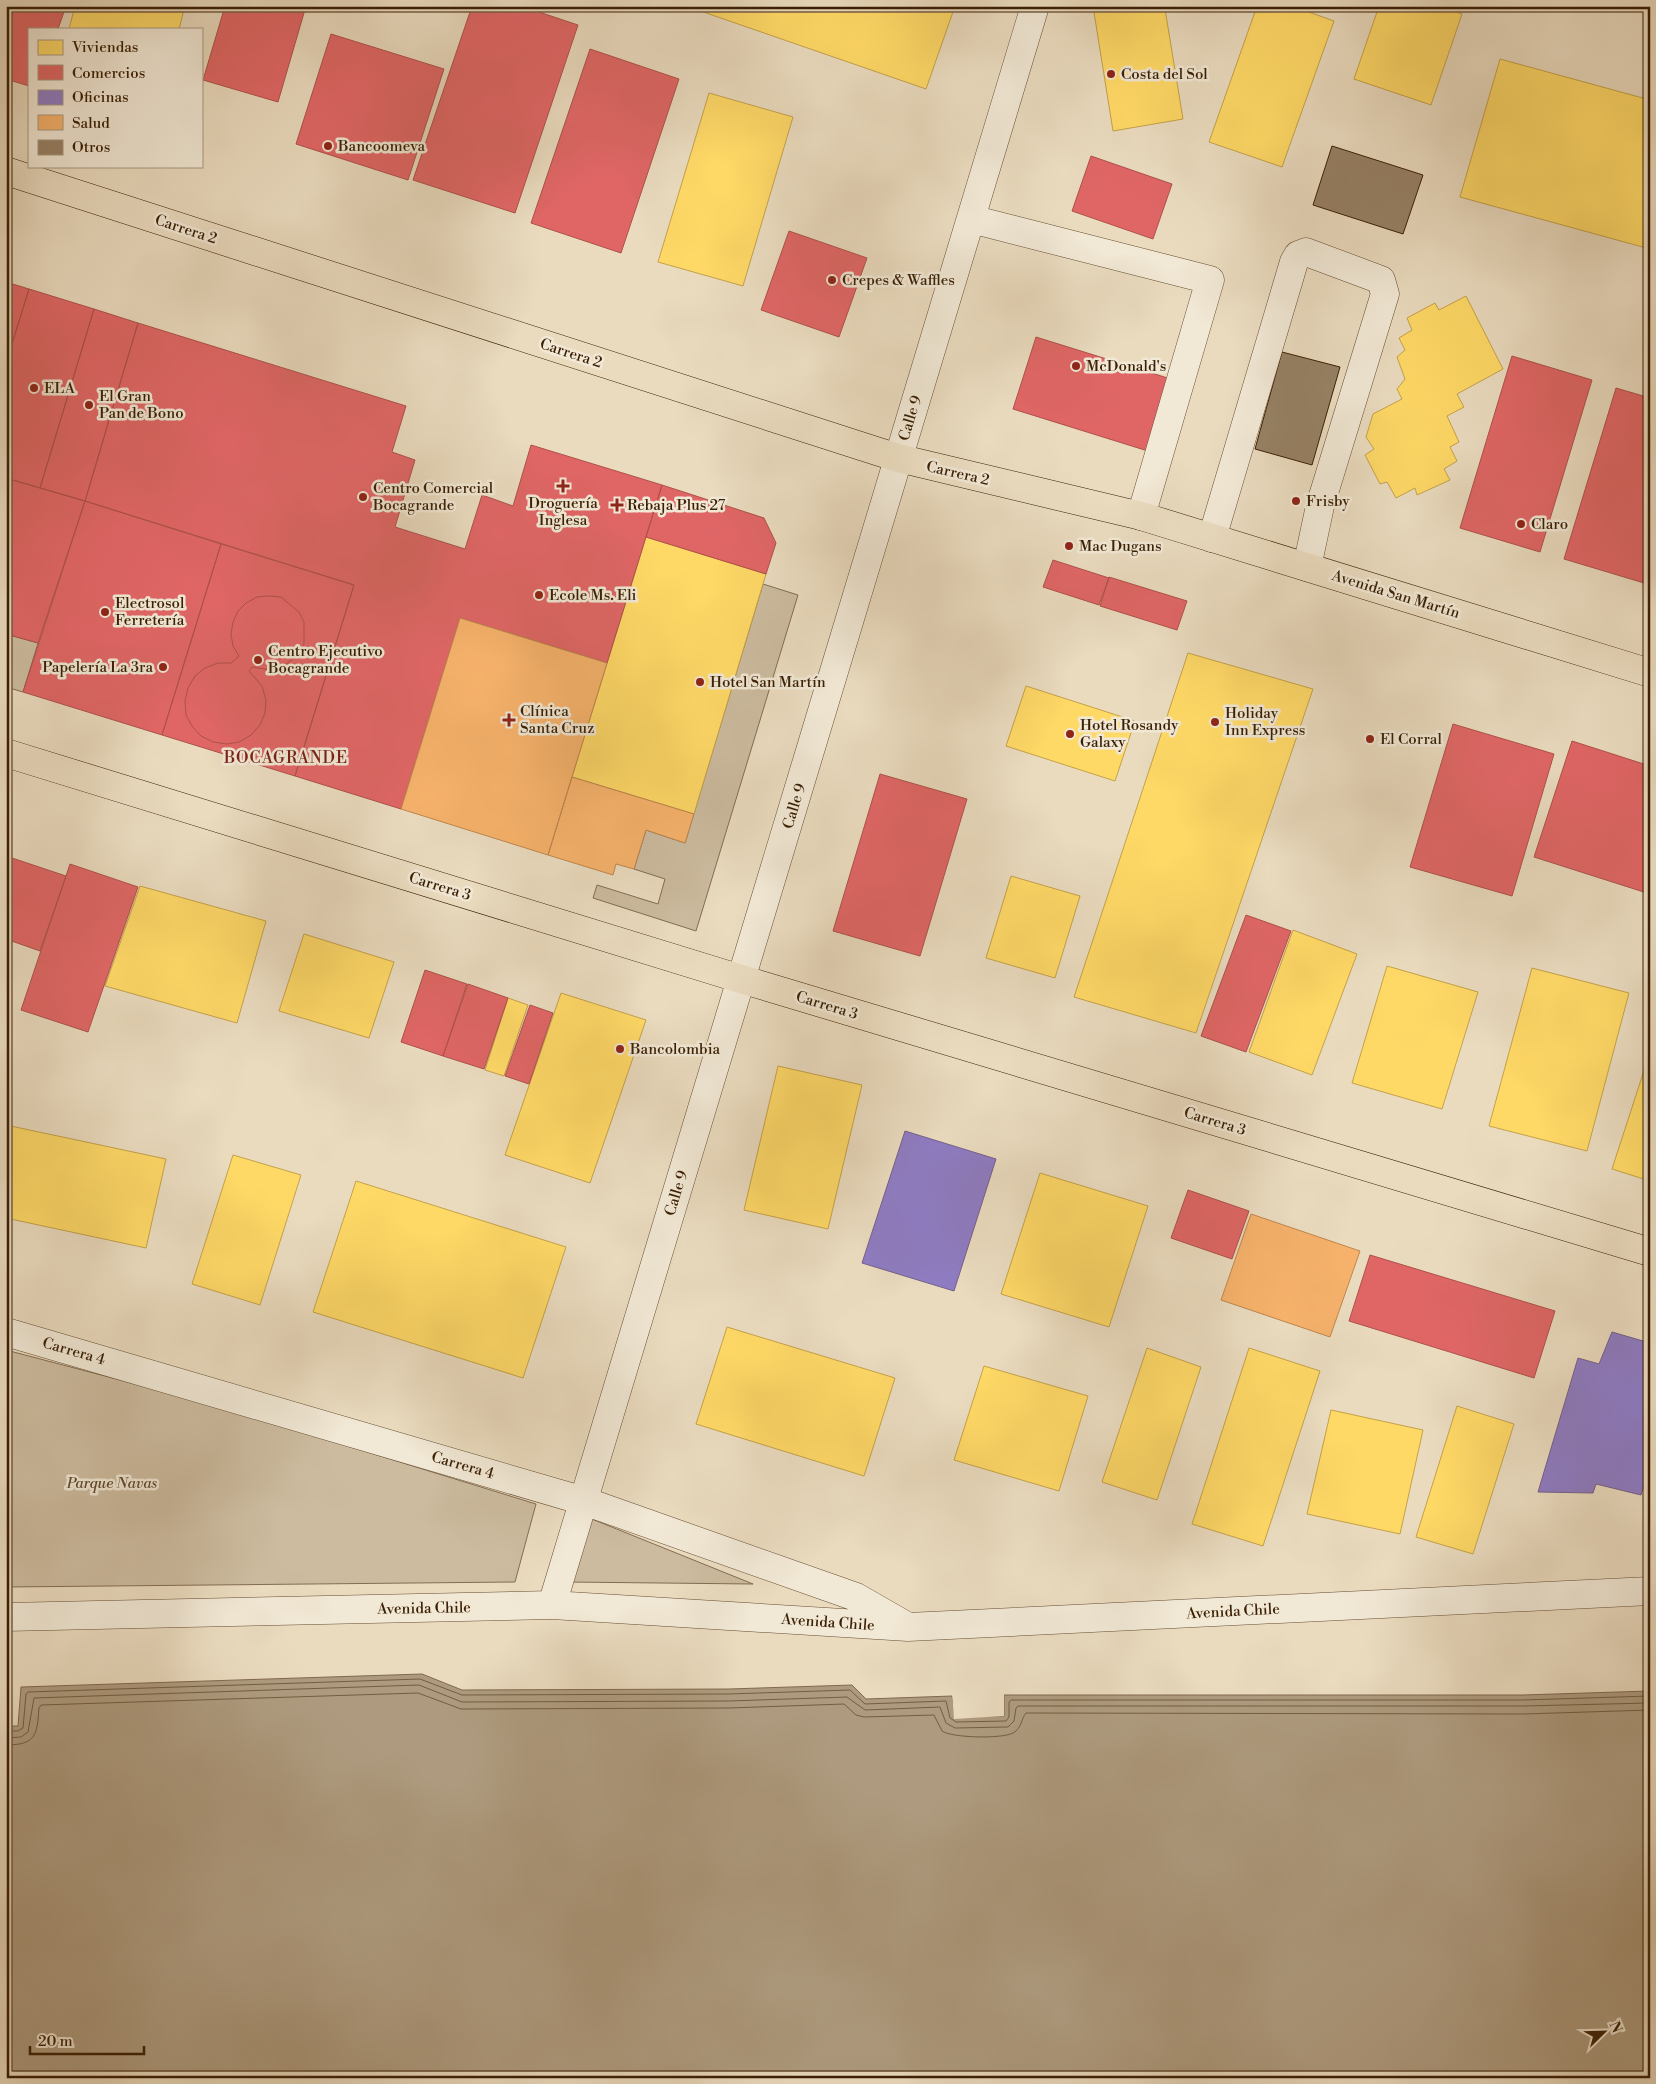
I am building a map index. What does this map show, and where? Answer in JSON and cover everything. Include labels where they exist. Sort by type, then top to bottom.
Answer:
[{"type":"main road","name":"Carrera 2","points":[[6,171],[898,458],[1141,516]]},
{"type":"main road","name":"Avenida San Martín","points":[[1141,516],[1650,673]]},
{"type":"main road","name":"Carrera 3","points":[[6,753],[741,979],[1650,1252]]},
{"type":"street","name":"Calle 9","points":[[552,1605],[1035,6]]},
{"type":"street","points":[[971,219],[1210,280],[1141,516]]},
{"type":"street","points":[[1212,538],[1294,262],[1298,256],[1306,252],[1381,280],[1385,294],[1320,506],[1306,567]]},
{"type":"street","name":"Carrera 4","points":[[6,1332],[584,1501],[856,1597],[908,1627]]},
{"type":"street","name":"Avenida Chile","points":[[6,1617],[552,1605],[908,1627],[1650,1591]]},
{"type":"green space","points":[[763,584],[798,595],[696,931],[593,898],[597,885],[658,904],[665,879],[634,869],[646,830],[685,843]]},
{"type":"green space","points":[[6,634],[38,643],[23,692],[6,687]]},
{"type":"green space","name":"Parque Navas","points":[[6,1350],[215,1405],[536,1504],[515,1582],[6,1587]]},
{"type":"green space","points":[[582,1515],[753,1584],[566,1582]]},
{"type":"water","points":[[422,1674],[462,1690],[729,1689],[852,1685],[866,1699],[952,1696],[955,1717],[1004,1716],[1004,1695],[1523,1695],[1650,1691],[1650,2078],[6,2078],[6,1726],[18,1726],[21,1687]]},
{"type":"pier","points":[[1004,1692],[1004,1716],[954,1719],[952,1693],[955,1695],[957,1714],[1002,1714],[1001,1695]]},
{"type":"building: Viviendas","points":[[75,6],[185,6],[179,28],[69,28]]},
{"type":"building: Viviendas","points":[[686,6],[955,6],[926,89]]},
{"type":"building: Viviendas","points":[[1093,6],[1181,6],[1165,9],[1183,119],[1113,131]]},
{"type":"building: Viviendas","points":[[1257,6],[1292,6],[1334,21],[1282,167],[1209,142]]},
{"type":"building: Viviendas","points":[[1379,6],[1439,6],[1462,14],[1431,105],[1354,79]]},
{"type":"building: Viviendas","points":[[1500,59],[1650,100],[1650,249],[1460,197]]},
{"type":"building: Viviendas","points":[[709,93],[793,117],[743,286],[658,262]]},
{"type":"building: Viviendas","points":[[1466,296],[1503,369],[1457,394],[1464,407],[1447,416],[1459,442],[1450,447],[1457,461],[1444,469],[1450,480],[1417,495],[1415,488],[1396,498],[1387,482],[1380,484],[1365,455],[1374,449],[1366,437],[1373,414],[1402,399],[1397,389],[1405,379],[1397,357],[1405,350],[1399,338],[1412,330],[1407,318],[1435,303],[1439,310]]},
{"type":"building: Viviendas","points":[[646,537],[766,574],[694,814],[572,777]]},
{"type":"building: Viviendas","points":[[1188,653],[1313,689],[1196,1033],[1074,997]]},
{"type":"building: Viviendas","name":"Hotel Rosandy Galaxy","points":[[1026,686],[1135,721],[1115,781],[1006,746]]},
{"type":"building: Viviendas","points":[[1011,876],[1080,896],[1055,978],[986,958]]},
{"type":"building: Viviendas","points":[[140,886],[266,921],[237,1023],[105,986]]},
{"type":"building: Viviendas","points":[[1293,930],[1357,954],[1312,1075],[1249,1052]]},
{"type":"building: Viviendas","points":[[304,934],[394,962],[369,1038],[279,1011]]},
{"type":"building: Viviendas","points":[[1387,966],[1478,992],[1442,1109],[1352,1083]]},
{"type":"building: Viviendas","points":[[1532,968],[1629,993],[1587,1151],[1489,1126]]},
{"type":"building: Viviendas","points":[[561,993],[646,1020],[590,1183],[505,1155]]},
{"type":"building: Viviendas","points":[[508,998],[528,1005],[504,1076],[485,1070]]},
{"type":"building: Viviendas","points":[[1650,1052],[1650,1181],[1612,1169]]},
{"type":"building: Viviendas","points":[[778,1066],[862,1085],[828,1229],[744,1210]]},
{"type":"building: Viviendas","points":[[6,1125],[166,1159],[146,1248],[6,1218]]},
{"type":"building: Viviendas","points":[[233,1155],[301,1175],[260,1305],[192,1284]]},
{"type":"building: Viviendas","points":[[1040,1173],[1148,1206],[1109,1327],[1001,1294]]},
{"type":"building: Viviendas","points":[[356,1181],[566,1247],[523,1378],[313,1312]]},
{"type":"building: Viviendas","points":[[727,1327],[895,1378],[864,1476],[696,1424]]},
{"type":"building: Viviendas","points":[[1147,1348],[1201,1367],[1157,1500],[1102,1482]]},
{"type":"building: Viviendas","points":[[1249,1348],[1320,1371],[1263,1546],[1192,1524]]},
{"type":"building: Viviendas","points":[[984,1366],[1088,1396],[1059,1491],[954,1460]]},
{"type":"building: Viviendas","points":[[1457,1406],[1514,1424],[1473,1554],[1416,1537]]},
{"type":"building: Viviendas","points":[[1331,1410],[1423,1430],[1400,1534],[1307,1514]]},
{"type":"building: Comercios","points":[[6,6],[66,6],[58,28],[28,28],[28,86],[6,79]]},
{"type":"building: Comercios","points":[[225,6],[306,6],[278,102],[203,80]]},
{"type":"building: Comercios","points":[[472,6],[521,6],[578,25],[515,213],[413,180]]},
{"type":"building: Comercios","points":[[331,34],[444,69],[408,180],[296,144]]},
{"type":"building: Comercios","points":[[590,49],[679,79],[621,253],[531,223]]},
{"type":"building: Comercios","points":[[1091,156],[1172,184],[1153,239],[1072,211]]},
{"type":"building: Comercios","points":[[789,231],[867,258],[839,337],[761,310]]},
{"type":"building: Comercios","points":[[6,282],[29,289],[6,363]]},
{"type":"building: Comercios","points":[[29,289],[94,309],[40,488],[6,478],[6,363]]},
{"type":"building: Comercios","points":[[94,309],[138,323],[85,501],[40,488]]},
{"type":"building: Comercios","points":[[138,323],[406,406],[392,452],[415,460],[395,527],[465,549],[482,495],[513,506],[531,445],[662,485],[607,663],[460,618],[401,809],[295,776],[354,585],[85,501]]},
{"type":"building: Comercios","points":[[1036,337],[1174,380],[1151,452],[1013,409]]},
{"type":"building: Comercios","points":[[1512,356],[1592,380],[1540,552],[1460,528]]},
{"type":"building: Comercios","points":[[1616,388],[1650,398],[1650,563],[1644,583],[1564,559]]},
{"type":"building: Comercios","points":[[6,478],[85,501],[38,643],[6,634]]},
{"type":"building: Comercios","points":[[662,485],[764,518],[776,543],[766,574],[646,537]]},
{"type":"building: Comercios","points":[[85,501],[221,544],[162,735],[23,692]]},
{"type":"building: Comercios","points":[[221,544],[354,585],[295,776],[162,735]]},
{"type":"building: Comercios","points":[[1053,560],[1109,578],[1099,605],[1043,587]]},
{"type":"building: Comercios","points":[[1109,577],[1187,601],[1177,630],[1100,606]]},
{"type":"building: Comercios","points":[[257,597],[281,597],[299,612],[304,622],[304,644],[299,654],[281,668],[271,670],[252,667],[249,671],[262,686],[266,700],[265,713],[260,725],[251,735],[239,742],[227,744],[213,742],[201,736],[192,726],[186,715],[185,701],[188,688],[195,676],[205,668],[218,663],[231,663],[239,656],[233,646],[231,634],[233,622],[238,611],[246,603]]},
{"type":"building: Comercios","points":[[1453,724],[1554,754],[1512,896],[1410,867]]},
{"type":"building: Comercios","points":[[1572,741],[1650,766],[1650,894],[1534,857]]},
{"type":"building: Comercios","points":[[880,774],[967,799],[920,956],[833,931]]},
{"type":"building: Comercios","points":[[6,856],[66,876],[40,951],[6,939]]},
{"type":"building: Comercios","points":[[70,864],[138,887],[88,1032],[21,1010]]},
{"type":"building: Comercios","points":[[1246,915],[1291,931],[1246,1052],[1201,1036]]},
{"type":"building: Comercios","points":[[425,970],[467,984],[443,1056],[401,1042]]},
{"type":"building: Comercios","points":[[468,984],[508,998],[484,1069],[443,1056]]},
{"type":"building: Comercios","points":[[530,1005],[553,1013],[529,1084],[505,1076]]},
{"type":"building: Comercios","points":[[1188,1190],[1249,1211],[1232,1259],[1171,1238]]},
{"type":"building: Comercios","points":[[1370,1255],[1555,1311],[1534,1378],[1349,1321]]},
{"type":"building: Oficinas","points":[[905,1131],[996,1159],[954,1291],[862,1263]]},
{"type":"building: Oficinas","points":[[1612,1332],[1650,1343],[1650,1465],[1641,1495],[1596,1484],[1593,1493],[1538,1492],[1578,1358],[1599,1364]]},
{"type":"building: Salud","name":"Clínica Santa Cruz","points":[[460,618],[607,663],[548,855],[401,809]]},
{"type":"building: Salud","points":[[572,777],[694,814],[685,843],[646,830],[634,869],[616,864],[613,875],[548,855]]},
{"type":"building: Salud","points":[[1251,1214],[1360,1251],[1330,1337],[1221,1300]]},
{"type":"building: Otros","points":[[1332,146],[1423,175],[1403,234],[1313,205]]},
{"type":"building: Otros","points":[[1282,352],[1340,367],[1312,465],[1255,449]]},
{"type":"place","name":"Costa del Sol","points":[[1111,74]]},
{"type":"place","name":"Bancoomeva","points":[[328,146]]},
{"type":"place","name":"Crepes & Waffles","points":[[832,280]]},
{"type":"place","name":"McDonald's","points":[[1076,366]]},
{"type":"place","name":"ELA","points":[[34,388]]},
{"type":"place","name":"El Gran Pan de Bono","points":[[89,405]]},
{"type":"place","name":"Droguería Inglesa","points":[[563,486]]},
{"type":"place","name":"Centro Comercial Bocagrande","points":[[363,497]]},
{"type":"place","name":"Frisby","points":[[1296,501]]},
{"type":"place","name":"Rebaja Plus 27","points":[[617,505]]},
{"type":"place","name":"Claro","points":[[1521,524]]},
{"type":"place","name":"Mac Dugans","points":[[1069,546]]},
{"type":"place","name":"Ecole Ms. Eli","points":[[539,595]]},
{"type":"place","name":"Electrosol Ferretería","points":[[105,612]]},
{"type":"place","name":"Centro Ejecutivo Bocagrande","points":[[258,660]]},
{"type":"place","name":"Papelería La 3ra","points":[[163,667]]},
{"type":"place","name":"Hotel San Martín","points":[[700,682]]},
{"type":"place","name":"Clínica Santa Cruz","points":[[509,720]]},
{"type":"place","name":"Holiday Inn Express","points":[[1215,722]]},
{"type":"place","name":"Hotel Rosandy Galaxy","points":[[1070,734]]},
{"type":"place","name":"El Corral","points":[[1370,739]]},
{"type":"place","name":"Bancolombia","points":[[620,1049]]},
{"type":"district","name":"BOCAGRANDE","points":[[286,757]]}]
